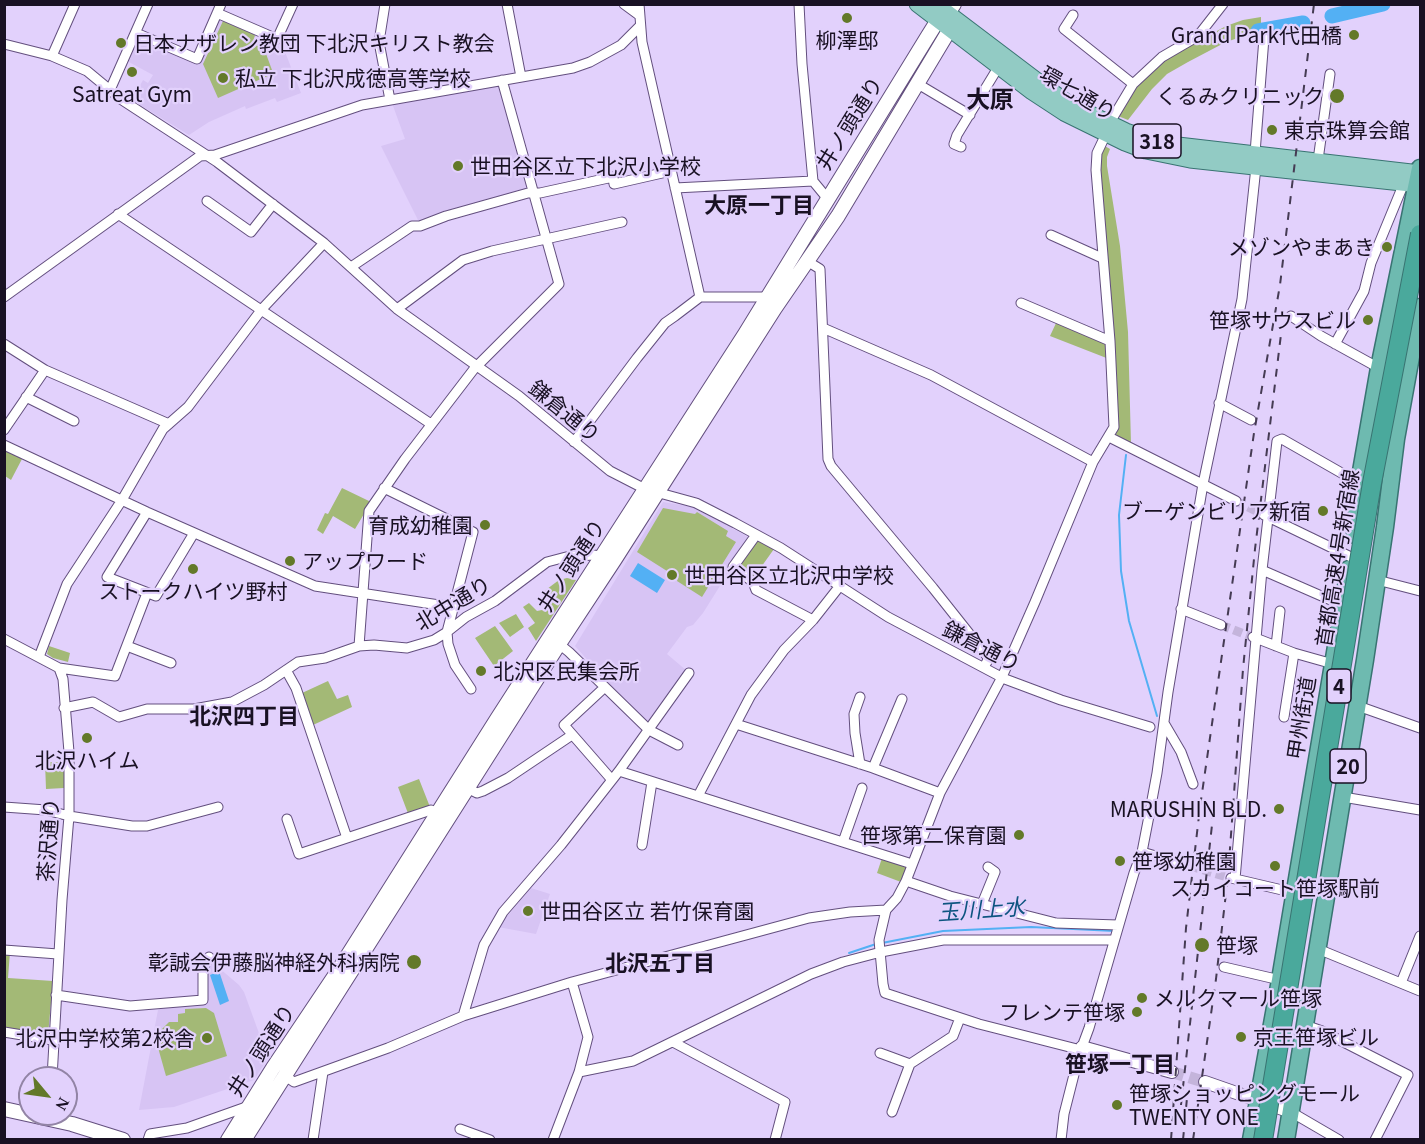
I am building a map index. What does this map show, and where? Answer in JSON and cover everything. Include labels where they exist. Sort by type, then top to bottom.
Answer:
[{"type":"highway","name":"20","points":[[1355,535],[1359,483],[1379,368],[1417,178]]},
{"type":"highway","name":"甲州街道","points":[[1257,1140],[1260,1100],[1272,1021],[1342,604],[1420,212]]},
{"type":"highway","name":"首都高速4号新宿線","points":[[1263,1140],[1372,483],[1420,234]]},
{"type":"highway","name":"首都高速4号新宿線","points":[[1275,1140],[1383,485],[1420,287]]},
{"type":"highway","name":"20","points":[[1281,1140],[1318,949],[1358,706],[1396,439],[1420,307]]},
{"type":"highway","points":[[1385,527],[1420,352]]},
{"type":"highway","name":"20","points":[[1251,1140],[1260,1100]]},
{"type":"highway","name":"20","points":[[1286,1140],[1288,1111]]},
{"type":"main road","name":"環七通り","points":[[917,4],[945,14],[1107,129],[1146,151],[1175,158],[1317,160],[1417,178]]},
{"type":"main road","name":"環七通り","points":[[945,14],[999,66],[1064,113],[1107,129]]},
{"type":"main road","name":"井ノ頭通り","points":[[228,1140],[601,556],[651,490],[845,204],[918,84],[945,14]]},
{"type":"main road","name":"井ノ頭通り","points":[[244,1140],[559,644],[827,198],[945,14]]},
{"type":"main road","points":[[875,121],[899,97],[905,98],[906,103]]},
{"type":"main road","name":"環七通り","points":[[1256,160],[1417,178]]},
{"type":"main road","points":[[77,1126],[105,1137],[123,1140]]},
{"type":"street","points":[[52,56],[75,4]]},
{"type":"street","points":[[110,90],[148,4]]},
{"type":"street","points":[[136,33],[197,59],[219,9],[277,39],[293,4]]},
{"type":"street","points":[[385,4],[379,42],[390,100]]},
{"type":"street","points":[[507,4],[521,77]]},
{"type":"street","points":[[624,4],[639,15]]},
{"type":"street","points":[[639,4],[639,27],[700,297]]},
{"type":"street","points":[[799,4],[813,181],[827,198]]},
{"type":"street","points":[[1172,1072],[980,1024],[885,993],[882,984],[880,946],[886,910],[906,882],[940,793],[1002,677],[1093,462],[1113,439],[1110,341],[1102,258],[1096,153],[1133,84],[1162,57],[1198,36],[1223,4]]},
{"type":"street","points":[[1073,15],[1064,29],[1133,84]]},
{"type":"street","points":[[4,297],[200,156],[215,155],[362,105],[573,68],[590,62],[621,45],[639,27]]},
{"type":"street","points":[[1060,1140],[1064,1114],[1082,1048],[1142,852],[1203,484],[1242,300],[1256,160],[1264,38]]},
{"type":"street","name":"鎌倉通り","points":[[4,44],[52,56],[87,71],[122,100],[206,155],[324,243],[397,309],[535,408],[610,471],[651,490],[696,503],[781,548],[888,617],[1002,677],[1062,700],[1149,727]]},
{"type":"street","points":[[961,147],[954,144],[999,66]]},
{"type":"street","points":[[1317,160],[1330,74]]},
{"type":"street","points":[[359,646],[369,511],[431,424],[477,365],[559,284],[502,80]]},
{"type":"street","points":[[918,84],[970,115]]},
{"type":"street","points":[[351,267],[412,226],[420,226],[446,216],[528,193],[613,177],[614,183],[671,171]]},
{"type":"street","points":[[1335,344],[1364,291],[1371,263],[1417,178]]},
{"type":"street","points":[[675,188],[813,181]]},
{"type":"street","points":[[207,201],[251,232],[273,204]]},
{"type":"street","points":[[118,214],[431,424]]},
{"type":"street","points":[[397,309],[463,260],[492,251],[622,222]]},
{"type":"street","points":[[1051,235],[1102,258]]},
{"type":"street","points":[[39,657],[67,585],[122,500],[164,429],[188,407],[262,309],[324,243]]},
{"type":"street","points":[[807,261],[820,270],[828,459],[831,466],[927,580],[987,656],[988,660],[984,667]]},
{"type":"street","points":[[574,442],[665,323],[700,297],[768,297]]},
{"type":"street","points":[[1021,303],[1110,341]]},
{"type":"street","points":[[1291,316],[1379,368]]},
{"type":"street","points":[[823,328],[931,375],[1093,462]]},
{"type":"street","points":[[4,344],[45,370],[169,424]]},
{"type":"street","points":[[4,430],[45,370]]},
{"type":"street","points":[[26,397],[74,420]]},
{"type":"street","points":[[1219,403],[1251,420]]},
{"type":"street","points":[[1113,439],[1236,501]]},
{"type":"street","points":[[1295,893],[1233,878],[1266,516],[1277,441],[1282,440],[1359,483]]},
{"type":"street","points":[[4,445],[147,512],[315,586],[453,607]]},
{"type":"street","points":[[384,488],[473,532],[447,632],[447,644],[451,656],[471,689]]},
{"type":"street","points":[[147,512],[107,577],[156,596],[194,533]]},
{"type":"street","points":[[1266,516],[1351,557]]},
{"type":"street","points":[[756,535],[733,567],[753,582],[756,590],[813,620]]},
{"type":"street","name":"北中通り","points":[[64,708],[93,702],[119,717],[147,709],[194,709],[232,702],[298,662],[325,658],[359,646],[407,648],[434,640],[547,562],[566,557],[601,556]]},
{"type":"street","points":[[1262,570],[1342,604]]},
{"type":"street","points":[[1377,580],[1420,591]]},
{"type":"street","points":[[691,807],[751,695],[767,671],[839,587]]},
{"type":"street","points":[[4,639],[59,668],[115,676],[147,593]]},
{"type":"street","points":[[1181,609],[1221,625]]},
{"type":"street","points":[[1276,646],[1280,611]]},
{"type":"street","points":[[1254,638],[1333,664]]},
{"type":"street","points":[[559,644],[649,730],[678,745]]},
{"type":"street","points":[[127,646],[171,663]]},
{"type":"street","points":[[1284,717],[1294,653]]},
{"type":"street","name":"茶沢通り","points":[[52,1066],[69,816],[69,752],[63,679],[59,668]]},
{"type":"street","points":[[284,671],[296,688],[347,838]]},
{"type":"street","points":[[463,1016],[484,945],[503,912],[561,845],[612,780],[689,674]]},
{"type":"street","points":[[605,687],[564,725],[612,780]]},
{"type":"street","points":[[860,697],[854,714],[860,764]]},
{"type":"street","points":[[873,768],[902,699]]},
{"type":"street","points":[[1358,706],[1420,728]]},
{"type":"street","points":[[1164,723],[1181,752],[1193,784]]},
{"type":"street","points":[[736,724],[873,768],[940,793]]},
{"type":"street","points":[[467,788],[477,793],[483,791],[508,778],[572,735]]},
{"type":"street","points":[[1161,745],[1181,752]]},
{"type":"street","points":[[619,771],[912,864]]},
{"type":"street","points":[[642,844],[652,782]]},
{"type":"street","points":[[843,842],[862,788]]},
{"type":"street","points":[[1343,797],[1420,810]]},
{"type":"street","points":[[4,807],[46,810],[132,826],[147,826],[218,807]]},
{"type":"street","points":[[288,819],[299,854],[431,810],[438,813]]},
{"type":"street","points":[[1142,852],[1190,866]]},
{"type":"street","points":[[982,904],[995,872],[988,867]]},
{"type":"street","points":[[906,882],[950,896],[1056,923],[1118,926]]},
{"type":"street","points":[[285,1076],[294,1082],[388,1048],[463,1016],[572,982],[809,918],[886,910]]},
{"type":"street","points":[[1401,983],[1420,936]]},
{"type":"street","points":[[579,1072],[633,1061],[811,974],[880,946],[943,940],[1114,939]]},
{"type":"street","points":[[1318,949],[1420,991]]},
{"type":"street","points":[[4,950],[58,954]]},
{"type":"street","points":[[56,995],[130,1006],[203,1000],[203,968],[209,957]]},
{"type":"street","points":[[1224,967],[1280,980]]},
{"type":"street","points":[[553,1140],[579,1072],[588,1037],[572,982]]},
{"type":"street","points":[[892,1112],[910,1064],[953,1036],[960,1018]]},
{"type":"street","points":[[1305,1025],[1331,1035],[1408,1075],[1375,1140]]},
{"type":"street","points":[[4,1032],[53,1040]]},
{"type":"street","points":[[673,1042],[786,1102],[775,1140]]},
{"type":"street","points":[[880,1053],[910,1064]]},
{"type":"street","points":[[313,1140],[323,1072]]},
{"type":"street","points":[[1205,1082],[1288,1111],[1339,1140]]},
{"type":"street","points":[[148,1140],[150,1134],[187,1128],[249,1106]]},
{"type":"street","points":[[460,1129],[490,1140]]},
{"type":"shaded area","name":"私立 下北沢成徳高等学校","points":[[221,18],[282,44],[301,93],[277,102],[275,98],[246,109],[245,106],[209,122],[189,135],[132,100],[143,80],[148,83],[153,75],[127,61],[137,39],[142,38],[198,63],[217,21]]},
{"type":"shaded area","name":"世田谷区立下北沢小学校","points":[[499,84],[530,186],[528,190],[419,222],[381,146],[405,139],[392,103]]},
{"type":"shaded area","name":"世田谷区立北沢中学校","points":[[663,502],[694,507],[750,538],[703,613],[693,625],[687,627],[667,654],[687,671],[650,720],[646,721],[575,646]]},
{"type":"shaded area","name":"世田谷区立 若竹保育園","points":[[531,888],[550,894],[536,934],[498,927]]},
{"type":"shaded area","name":"北沢中学校第2校舎","points":[[212,962],[244,992],[268,1058],[254,1080],[174,1107],[139,1110],[158,1010],[162,1007],[207,1004],[207,969]]},
{"type":"green space","points":[[1261,17],[1261,36],[1241,37],[1226,42],[1188,62],[1167,74],[1128,120],[1118,116],[1130,94],[1159,63],[1226,26]]},
{"type":"green space","points":[[223,21],[255,35],[254,39],[262,43],[272,70],[270,75],[218,98],[203,64]]},
{"type":"green space","points":[[1103,145],[1110,149],[1107,166],[1120,246],[1128,332],[1131,444],[1116,437],[1117,395],[1099,160]]},
{"type":"green space","points":[[1057,321],[1108,341],[1109,359],[1050,336]]},
{"type":"green space","points":[[4,449],[22,459],[11,480],[5,476]]},
{"type":"green space","points":[[342,488],[369,501],[370,504],[355,529],[333,516],[323,534],[317,530],[325,513],[328,514]]},
{"type":"green space","points":[[663,508],[695,514],[697,512],[728,531],[726,536],[736,542],[702,597],[677,581],[678,578],[637,552]]},
{"type":"green space","points":[[758,540],[774,549],[754,577],[739,565]]},
{"type":"green space","points":[[567,578],[576,580],[536,641],[528,628],[535,623],[523,607],[529,603],[537,611],[542,610],[552,601],[543,592],[559,580]]},
{"type":"green space","points":[[516,614],[524,627],[510,637],[499,623]]},
{"type":"green space","points":[[495,626],[513,651],[494,666],[475,638]]},
{"type":"green space","points":[[49,646],[70,653],[68,662],[47,654]]},
{"type":"green space","points":[[328,681],[337,699],[348,695],[352,707],[313,725],[302,693]]},
{"type":"green space","points":[[45,762],[64,762],[64,788],[46,789]]},
{"type":"green space","points":[[419,779],[430,807],[409,816],[398,787]]},
{"type":"green space","points":[[882,858],[907,867],[901,882],[877,873]]},
{"type":"green space","points":[[5,951],[10,952],[8,978],[53,981],[48,1035],[5,1030]]},
{"type":"green space","points":[[206,1008],[214,1013],[227,1056],[166,1076],[157,1044],[161,1030],[169,1022],[178,1022],[178,1014],[185,1013],[185,1009]]},
{"type":"water","points":[[638,563],[665,580],[657,593],[630,576]]},
{"type":"water","points":[[219,971],[229,1001],[220,1005],[210,975]]},
{"type":"waterway","name":"玉川上水","points":[[1332,16],[1383,4]]},
{"type":"waterway","name":"玉川上水","points":[[1258,31],[1303,23]]},
{"type":"waterway","name":"玉川上水","points":[[1126,455],[1119,515],[1121,571],[1129,621],[1157,716]]},
{"type":"waterway","name":"玉川上水","points":[[882,943],[943,931],[1031,927],[1115,931]]},
{"type":"waterway","name":"玉川上水","points":[[849,953],[876,944]]},
{"type":"tunnel","points":[[1236,501],[1264,515]]},
{"type":"tunnel","points":[[1221,625],[1252,637]]},
{"type":"tunnel","points":[[1190,866],[1231,878]]},
{"type":"tunnel","points":[[1172,1072],[1205,1082]]},
{"type":"railway","points":[[1171,1140],[1186,928],[1200,807],[1254,433],[1280,285],[1314,4]]},
{"type":"railway","points":[[1193,1140],[1228,876],[1243,669],[1282,326]]},
{"type":"railway","points":[[1181,1105],[1214,807]]},
{"type":"railway","points":[[1183,1140],[1187,1098]]},
{"type":"place","name":"柳澤邸","points":[[847,18]]},
{"type":"place","name":"Grand Park代田橋","points":[[1354,35]]},
{"type":"place","name":"日本ナザレン教団 下北沢キリスト教会","points":[[121,43]]},
{"type":"place","name":"Satreat Gym","points":[[132,72]]},
{"type":"place","name":"私立 下北沢成徳高等学校","points":[[223,78]]},
{"type":"place","name":"くるみクリニック","points":[[1337,96]]},
{"type":"place","name":"東京珠算会館","points":[[1272,130]]},
{"type":"place","name":"世田谷区立下北沢小学校","points":[[458,166]]},
{"type":"place","name":"メゾンやまあき","points":[[1387,247]]},
{"type":"place","name":"笹塚サウスビル","points":[[1368,320]]},
{"type":"place","name":"ブーゲンビリア新宿","points":[[1323,511]]},
{"type":"place","name":"育成幼稚園","points":[[485,525]]},
{"type":"place","name":"アップワード","points":[[290,561]]},
{"type":"place","name":"ストークハイツ野村","points":[[193,569]]},
{"type":"place","name":"世田谷区立北沢中学校","points":[[672,575]]},
{"type":"place","name":"北沢区民集会所","points":[[481,671]]},
{"type":"place","name":"北沢ハイム","points":[[87,738]]},
{"type":"place","name":"MARUSHIN BLD.","points":[[1279,809]]},
{"type":"place","name":"笹塚第二保育園","points":[[1019,835]]},
{"type":"place","name":"笹塚幼稚園","points":[[1120,861]]},
{"type":"place","name":"スカイコート笹塚駅前","points":[[1275,866]]},
{"type":"place","name":"世田谷区立 若竹保育園","points":[[528,911]]},
{"type":"place","name":"笹塚","points":[[1202,945]]},
{"type":"place","name":"彰誠会伊藤脳神経外科病院","points":[[414,962]]},
{"type":"place","name":"メルクマール笹塚","points":[[1142,998]]},
{"type":"place","name":"フレンテ笹塚","points":[[1137,1012]]},
{"type":"place","name":"京王笹塚ビル","points":[[1241,1037]]},
{"type":"place","name":"北沢中学校第2校舎","points":[[207,1038]]},
{"type":"place","name":"笹塚ショッピングモール TWENTY ONE","points":[[1117,1105]]},
{"type":"district","name":"大原","points":[[990,99]]},
{"type":"district","name":"大原一丁目","points":[[759,205]]},
{"type":"district","name":"北沢四丁目","points":[[244,716]]},
{"type":"district","name":"北沢五丁目","points":[[660,963]]},
{"type":"district","name":"笹塚一丁目","points":[[1120,1064]]}]
